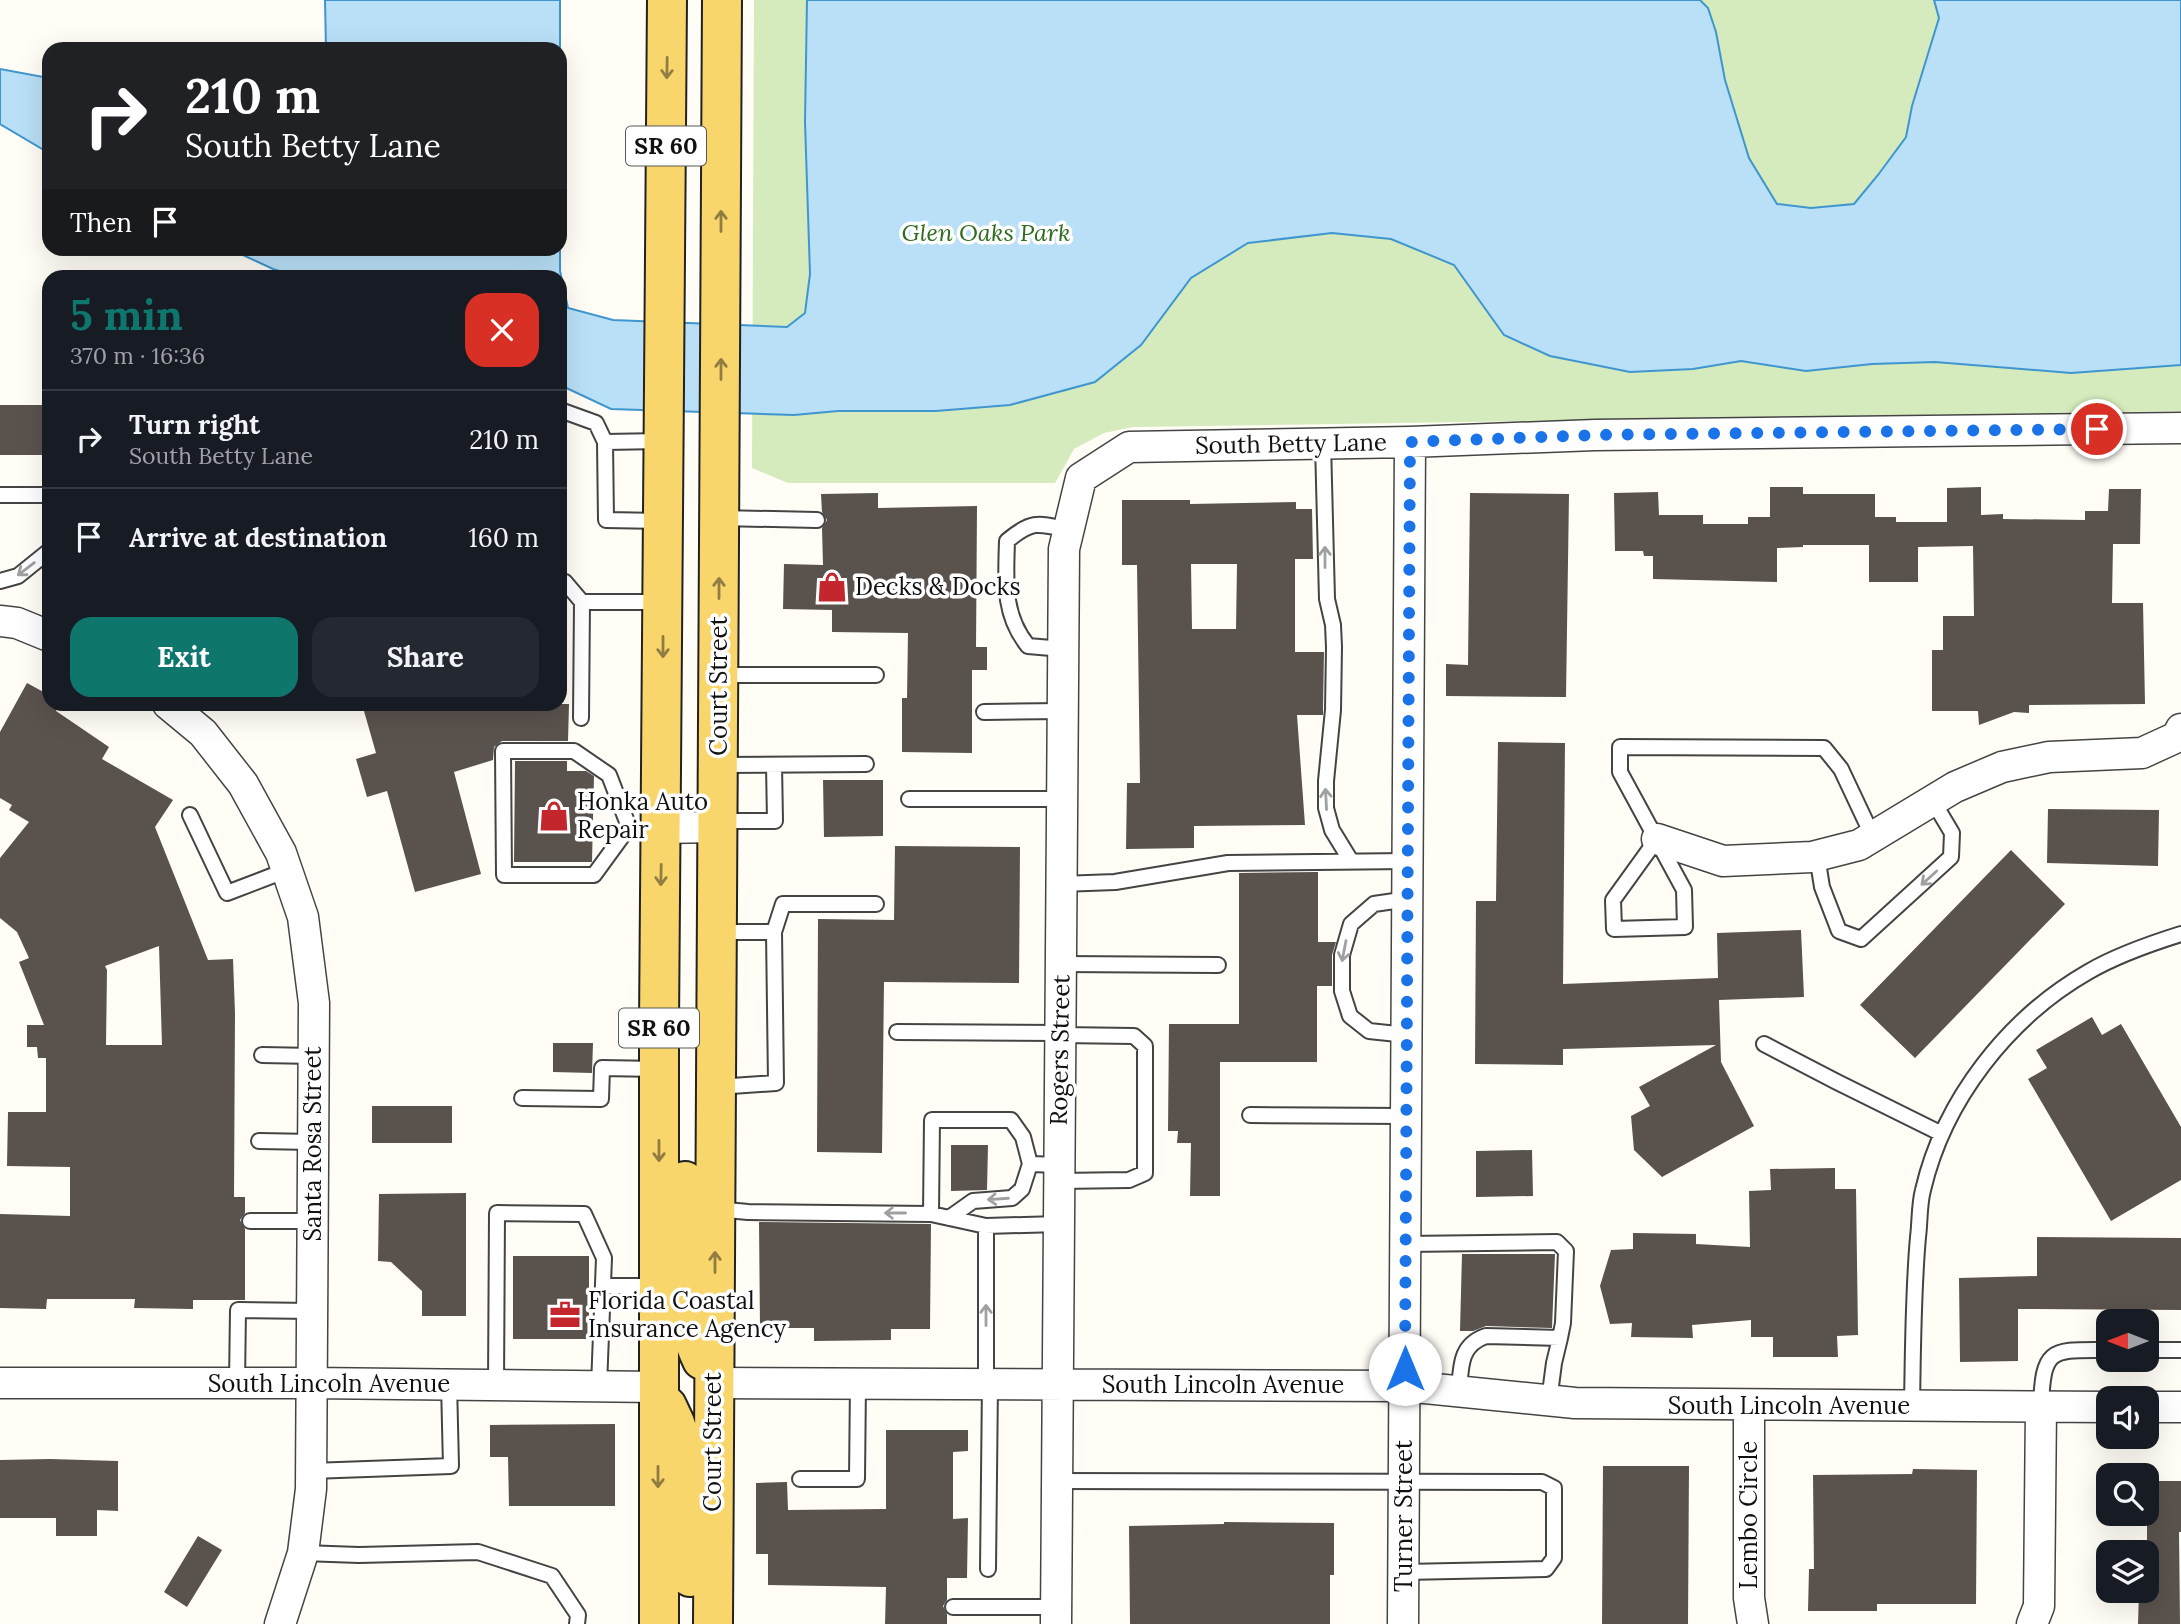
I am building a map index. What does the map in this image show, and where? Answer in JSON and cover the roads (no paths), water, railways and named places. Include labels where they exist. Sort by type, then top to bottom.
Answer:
[{"type":"main road","name":"SR 60","points":[[659,1624],[659,1025],[645,827],[663,602],[667,0]]},
{"type":"main road","name":"Court Street","points":[[713,1624],[722,0]]},
{"type":"main road","points":[[659,1025],[685,1131],[686,1301],[690,1329],[714,1383]]},
{"type":"main road","points":[[658,1387],[675,1423],[686,1456],[685,1516],[693,1624]]},
{"type":"street","name":"South Betty Lane","points":[[1081,478],[1129,447],[1410,442],[1595,435],[2181,428]]},
{"type":"street","name":"Turner Street","points":[[1403,1624],[1410,442]]},
{"type":"street","name":"Rogers Street","points":[[1056,1615],[1058,1224],[1049,1170],[1060,1034],[1064,548],[1081,478]]},
{"type":"street","points":[[0,621],[17,623],[42,633]]},
{"type":"street","name":"Santa Rosa Street","points":[[176,711],[203,733],[243,784],[281,853],[303,917],[314,1003],[311,1489],[303,1553],[280,1624]]},
{"type":"street","points":[[1657,839],[1723,861],[1817,856],[1859,845],[1955,787],[2002,767],[2049,757],[2142,752],[2177,737],[2181,729]]},
{"type":"street","points":[[645,827],[718,824]]},
{"type":"street","name":"South Lincoln Avenue","points":[[0,1382],[658,1387]]},
{"type":"street","name":"South Lincoln Avenue","points":[[714,1383],[1405,1386],[1575,1403],[2096,1407]]},
{"type":"street","name":"Lembo Circle","points":[[1749,1406],[1749,1598],[1752,1624]]},
{"type":"street","points":[[2032,1624],[2039,1606],[2041,1407]]},
{"type":"street","points":[[2159,1407],[2181,1407]]},
{"type":"lane","points":[[567,413],[596,423],[605,442],[606,520],[663,521]]},
{"type":"lane","points":[[605,442],[664,437]]},
{"type":"lane","points":[[1323,443],[1327,599],[1333,625],[1334,647],[1333,710],[1326,808],[1332,830],[1351,861]]},
{"type":"lane","points":[[0,495],[42,495]]},
{"type":"lane","points":[[720,518],[817,520]]},
{"type":"lane","points":[[1063,649],[1028,646],[1018,634],[1006,595],[1007,541],[1025,527],[1043,524],[1069,530]]},
{"type":"lane","points":[[0,581],[18,576],[42,557]]},
{"type":"lane","points":[[567,584],[582,602],[580,718]]},
{"type":"lane","points":[[582,602],[663,602]]},
{"type":"lane","points":[[719,675],[876,675]]},
{"type":"lane","points":[[984,712],[1063,711]]},
{"type":"lane","points":[[1657,839],[1613,900],[1614,929],[1685,927],[1684,890],[1657,839],[1620,772],[1620,747],[1824,748],[1841,769],[1873,837]]},
{"type":"lane","points":[[503,751],[574,751],[609,775],[645,827],[594,874],[504,874],[503,751]]},
{"type":"lane","points":[[718,765],[866,764]]},
{"type":"lane","points":[[718,824],[775,821],[774,765]]},
{"type":"lane","points":[[909,799],[1062,799]]},
{"type":"lane","points":[[1817,856],[1822,887],[1839,931],[1861,939],[1951,857],[1952,833],[1933,801]]},
{"type":"lane","points":[[190,815],[227,893],[287,870]]},
{"type":"lane","points":[[1062,884],[1115,882],[1228,863],[1408,861]]},
{"type":"lane","points":[[1407,1035],[1369,1031],[1350,1016],[1342,990],[1342,955],[1351,924],[1374,904],[1408,900]]},
{"type":"lane","points":[[716,1087],[776,1083],[774,932],[783,904],[876,904]]},
{"type":"lane","points":[[716,932],[774,932]]},
{"type":"lane","points":[[1912,1406],[1914,1280],[1923,1190],[1942,1134],[1978,1069],[2028,1014],[2087,972],[2141,946],[2181,934]]},
{"type":"lane","points":[[1060,964],[1218,965]]},
{"type":"lane","points":[[897,1032],[1133,1036],[1145,1046],[1145,1173],[1129,1180],[1049,1170],[1012,1198],[973,1201],[949,1218]]},
{"type":"lane","points":[[1765,1044],[1837,1083],[1942,1134]]},
{"type":"lane","points":[[262,1055],[314,1056]]},
{"type":"lane","points":[[522,1098],[601,1099],[602,1068],[659,1069]]},
{"type":"lane","points":[[1250,1115],[1406,1116]]},
{"type":"lane","points":[[931,1214],[932,1120],[1011,1120],[1049,1170]]},
{"type":"lane","points":[[259,1141],[313,1142]]},
{"type":"lane","points":[[715,1209],[748,1212],[931,1214],[986,1226],[1058,1224]]},
{"type":"lane","points":[[496,1385],[497,1213],[584,1214],[604,1258],[599,1386]]},
{"type":"lane","points":[[250,1221],[313,1221]]},
{"type":"lane","points":[[986,1226],[988,1569]]},
{"type":"lane","points":[[1406,1244],[1557,1242],[1566,1251],[1563,1324],[1553,1363],[1549,1401]]},
{"type":"lane","points":[[603,1286],[659,1286]]},
{"type":"lane","points":[[237,1383],[237,1310],[313,1311]]},
{"type":"lane","points":[[1459,1392],[1466,1350],[1475,1340],[1486,1336],[1560,1338]]},
{"type":"lane","points":[[2160,1350],[2181,1350]]},
{"type":"lane","points":[[2041,1407],[2042,1375],[2048,1360],[2058,1352],[2096,1351]]},
{"type":"lane","points":[[800,1479],[857,1479],[858,1383]]},
{"type":"lane","points":[[311,1471],[451,1466],[449,1384]]},
{"type":"lane","points":[[1056,1481],[1542,1482],[1553,1488],[1555,1559],[1546,1569],[1404,1572]]},
{"type":"lane","points":[[303,1553],[478,1552],[552,1576],[578,1615],[577,1624]]},
{"type":"lane","points":[[953,1607],[1056,1615]]},
{"type":"water","points":[[325,0],[560,0],[560,42],[326,42]]},
{"type":"water","name":"Glen Oaks Park","points":[[807,0],[1700,0],[1708,8],[1716,32],[1725,80],[1749,158],[1777,204],[1811,208],[1854,204],[1906,137],[1912,106],[1939,18],[1934,0],[2181,0],[2181,365],[2071,373],[1935,362],[1872,364],[1806,371],[1741,361],[1693,369],[1630,372],[1550,356],[1504,335],[1454,265],[1391,239],[1332,233],[1248,243],[1191,278],[1141,345],[1095,382],[1010,405],[936,411],[838,411],[794,415],[611,409],[567,388],[567,303],[568,308],[613,320],[787,327],[805,313],[810,274],[805,122]]},
{"type":"water","points":[[0,69],[42,77],[42,149],[0,124]]},
{"type":"water","name":"Glen Oaks Park","points":[[245,256],[560,256],[560,270],[276,270]]},
{"type":"place","name":"Decks & Docks","points":[[832,587]]},
{"type":"place","name":"Honka Auto Repair","points":[[554,816]]},
{"type":"place","name":"Florida Coastal Insurance Agency","points":[[565,1315]]}]
